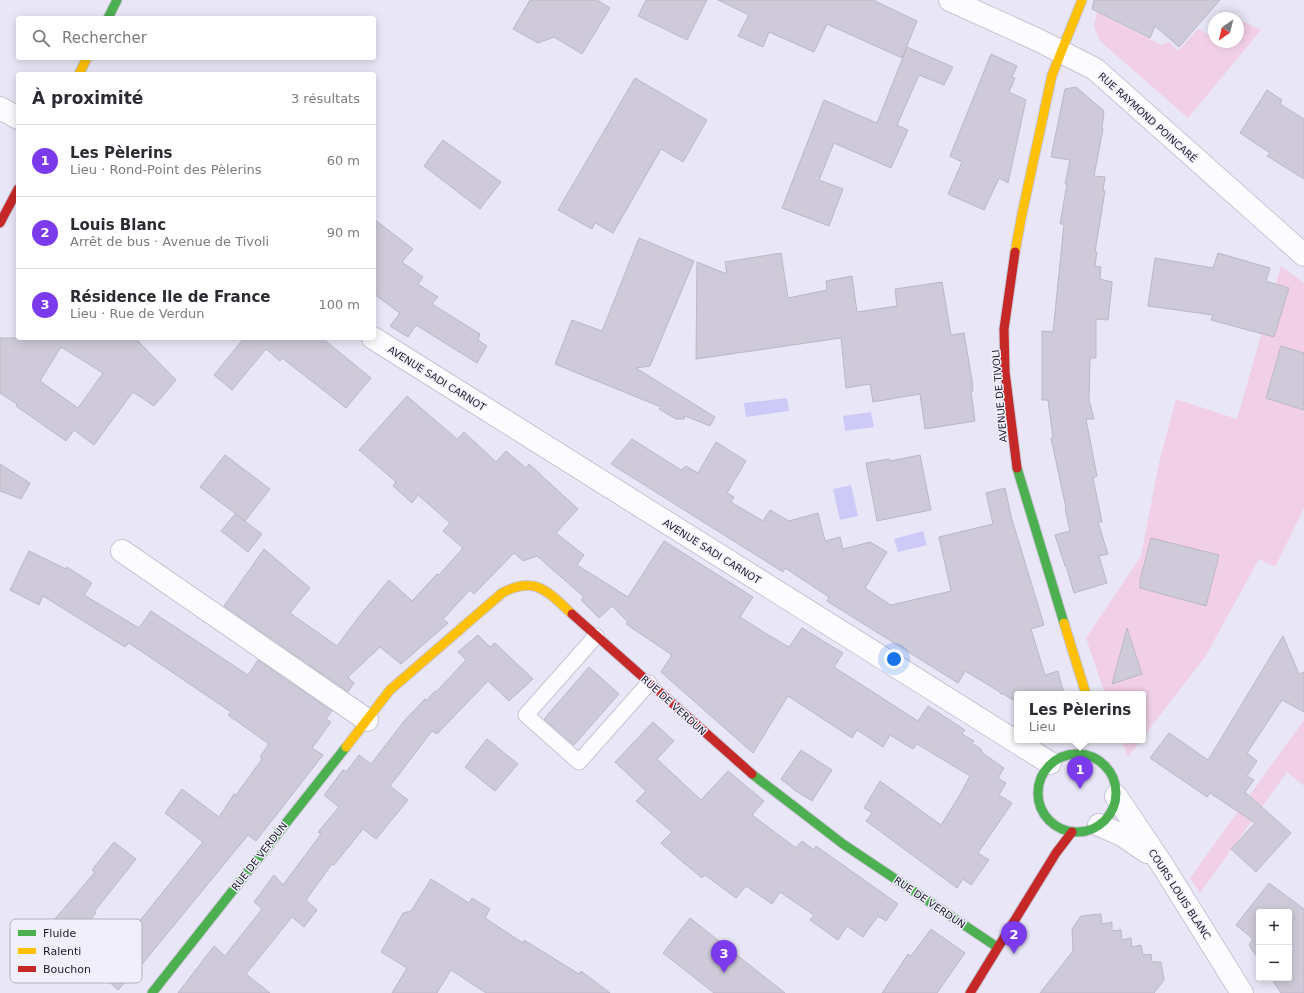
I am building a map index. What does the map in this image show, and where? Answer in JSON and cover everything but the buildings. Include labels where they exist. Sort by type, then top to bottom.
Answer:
[{"type":"street","points":[[109,16],[117,0]]},
{"type":"street","name":"RUE RAYMOND POINCARÉ","points":[[950,0],[1038,40],[1095,69],[1304,255]]},
{"type":"street","name":"AVENUE DE TIVOLI","points":[[1082,0],[1052,75],[1016,247],[1004,329],[1005,372],[1017,471],[1085,691]]},
{"type":"street","points":[[80,72],[86,60]]},
{"type":"street","points":[[0,108],[16,117]]},
{"type":"street","points":[[0,223],[16,193]]},
{"type":"street","name":"AVENUE SADI CARNOT","points":[[376,340],[1014,740]]},
{"type":"street","points":[[122,551],[367,720]]},
{"type":"street","name":"RUE DE VERDUN","points":[[152,993],[390,690],[502,592],[517,585],[531,585],[546,591],[742,766],[843,844],[997,947]]},
{"type":"street","name":"AVENUE SADI CARNOT","points":[[1018,743],[1050,763]]},
{"type":"street","points":[[1054,833],[1090,830],[1099,826],[1108,818],[1114,808],[1116,796],[1114,778],[1102,761],[1098,747]]},
{"type":"street","points":[[1045,871],[1054,833],[1040,807],[1038,784],[1043,773],[1050,763],[1071,750],[1102,761]]},
{"type":"street","name":"COURS LOUIS BLANC","points":[[1116,796],[1242,993]]},
{"type":"street","points":[[1099,826],[1122,834],[1144,850],[1162,866]]},
{"type":"street","points":[[970,993],[997,947],[1064,841],[1072,832]]},
{"type":"lane","points":[[596,636],[526,715],[579,762],[649,683]]},
{"type":"shaded area","points":[[1097,12],[1161,45],[1169,42],[1178,51],[1198,29],[1208,34],[1208,48],[1244,48],[1244,22],[1261,30],[1188,118],[1100,41],[1094,27]]},
{"type":"shaded area","points":[[1281,266],[1304,283],[1304,508],[1275,567],[1259,559],[1205,657],[1146,733],[1146,691],[1104,691],[1086,638],[1141,556],[1159,463],[1176,399],[1237,419]]},
{"type":"shaded area","points":[[787,398],[789,411],[746,417],[744,403]]},
{"type":"shaded area","points":[[871,412],[874,427],[845,431],[843,416]]},
{"type":"shaded area","points":[[851,485],[858,516],[840,520],[833,489]]},
{"type":"shaded area","points":[[923,531],[927,545],[898,552],[894,539]]},
{"type":"shaded area","points":[[1304,720],[1304,786],[1287,772],[1200,893],[1190,878]]},
{"type":"shaded area","points":[[1122,743],[1139,743],[1128,757]]},
{"type":"traffic: fast","points":[[109,16],[117,0]]},
{"type":"traffic: fast","points":[[1017,468],[1064,623]]},
{"type":"traffic: fast","points":[[152,993],[346,747]]},
{"type":"traffic: fast","points":[[1069,754],[1085,754],[1099,760],[1110,771],[1116,785],[1116,793],[1116,801],[1110,815],[1099,826],[1085,832],[1069,832],[1055,826],[1044,815],[1038,801],[1038,785],[1044,771],[1055,760],[1069,754]]},
{"type":"traffic: fast","points":[[752,774],[843,844],[997,947]]},
{"type":"traffic: slow","points":[[1015,252],[1052,75],[1082,0]]},
{"type":"traffic: slow","points":[[80,72],[86,60]]},
{"type":"traffic: slow","points":[[346,747],[390,690],[502,593],[524,586],[541,588],[556,599],[572,614]]},
{"type":"traffic: slow","points":[[1064,623],[1085,691]]},
{"type":"traffic: jam","points":[[0,223],[16,193]]},
{"type":"traffic: jam","points":[[1015,252],[1004,329],[1005,372],[1017,468]]},
{"type":"traffic: jam","points":[[572,614],[752,774]]},
{"type":"traffic: jam","points":[[970,993],[1056,853],[1072,832]]},
{"type":"place","name":"Les Pèlerins","points":[[1080,789]]},
{"type":"place","name":"Louis Blanc","points":[[1014,954]]},
{"type":"place","name":"Résidence Ile de France","points":[[724,973]]}]
